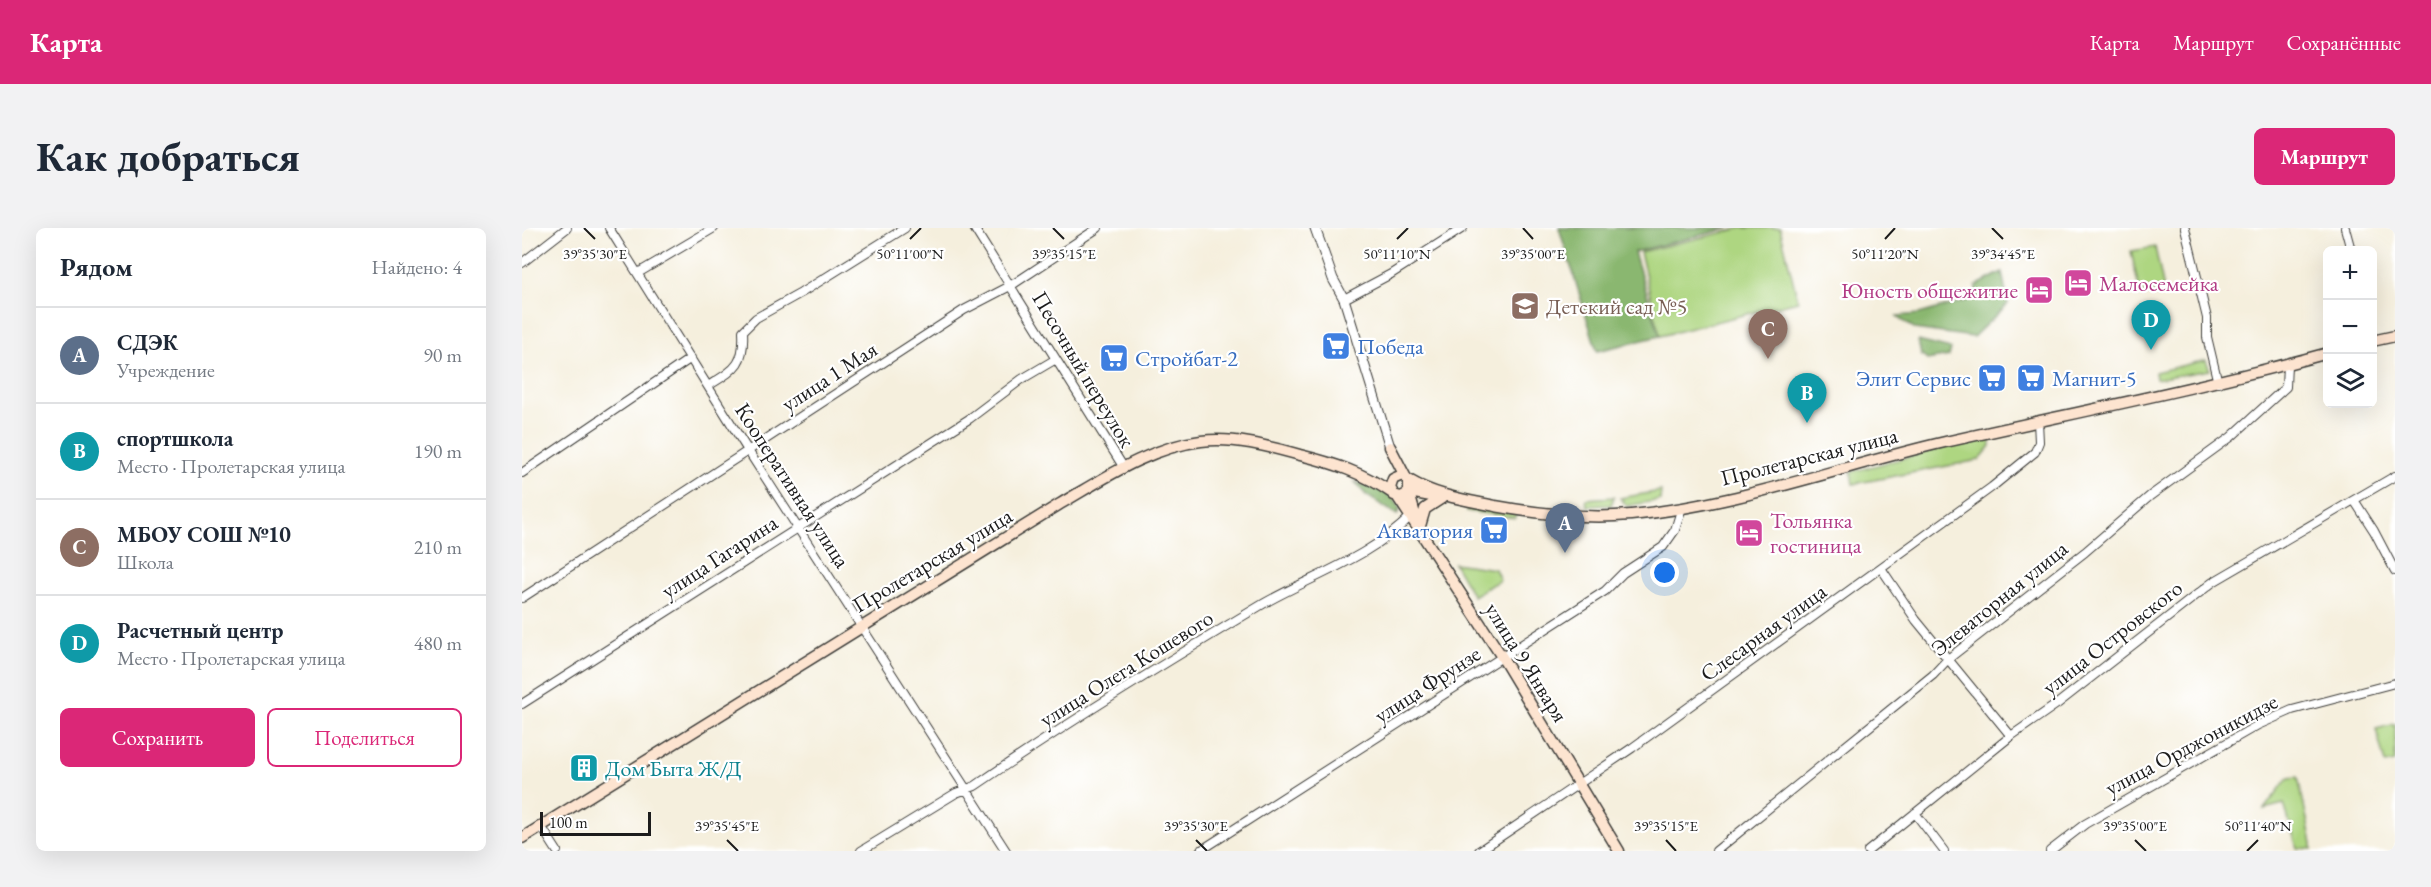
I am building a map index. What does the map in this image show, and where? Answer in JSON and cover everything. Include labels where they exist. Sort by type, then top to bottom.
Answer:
[{"type":"main road","points":[[2377,340],[2395,336]]},
{"type":"main road","name":"Пролетарская улица","points":[[1407,478],[1454,498],[1534,512],[1578,516],[1628,515],[1682,507],[1763,490],[1941,443],[2218,383],[2323,355]]},
{"type":"main road","name":"Пролетарская улица","points":[[522,838],[862,626],[1124,468],[1174,447],[1201,441],[1227,440],[1275,448],[1361,473],[1394,494]]},
{"type":"main road","points":[[1389,447],[1407,478],[1409,493],[1421,530]]},
{"type":"main road","points":[[1389,447],[1393,479],[1390,488],[1394,494],[1409,493],[1454,498]]},
{"type":"main road","points":[[1361,473],[1393,479],[1407,478]]},
{"type":"main road","name":"улица 9 Января","points":[[1394,494],[1421,530],[1502,657],[1619,851]]},
{"type":"main road","points":[[1421,530],[1425,509],[1442,498]]},
{"type":"street","points":[[522,262],[567,228]]},
{"type":"street","name":"Кооперативная улица","points":[[609,228],[747,449],[1006,851]]},
{"type":"street","points":[[638,273],[714,228]]},
{"type":"street","points":[[708,386],[733,370],[742,360],[743,331],[756,318],[801,293],[905,228]]},
{"type":"street","name":"Песочный переулок","points":[[974,228],[1001,273],[1012,285],[1124,468]]},
{"type":"street","name":"улица 1 Мая","points":[[522,598],[747,449],[845,390],[964,310],[1012,285],[1098,228]]},
{"type":"street","points":[[1315,228],[1333,279],[1344,299],[1389,447]]},
{"type":"street","points":[[1344,299],[1391,274],[1463,228]]},
{"type":"street","points":[[2185,228],[2207,318],[2207,337],[2218,383]]},
{"type":"street","points":[[2345,228],[2349,246]]},
{"type":"street","points":[[522,473],[691,358]]},
{"type":"street","name":"улица Гагарина","points":[[522,704],[969,419],[1022,380],[1056,359]]},
{"type":"street","name":"Элеваторная улица","points":[[1716,851],[1933,675],[1948,659],[2085,552],[2158,490],[2231,437],[2286,387],[2287,364]]},
{"type":"street","name":"Слесарная улица","points":[[1479,851],[1579,783],[1881,568],[2035,452],[2039,442],[2038,421]]},
{"type":"street","name":"улица Островского","points":[[1868,851],[2011,736],[2057,704],[2213,582],[2395,476]]},
{"type":"street","points":[[2354,500],[2374,531],[2395,571]]},
{"type":"street","name":"улица Фрунзе","points":[[1200,851],[1605,591],[1623,573],[1663,547],[1675,530],[1682,507]]},
{"type":"street","name":"улица Олега Кошевого","points":[[861,851],[956,793],[966,790],[1265,603],[1367,549],[1411,516]]},
{"type":"street","points":[[1881,568],[1900,598],[2011,736]]},
{"type":"street","name":"улица Орджоникидзе","points":[[2050,851],[2085,824],[2258,725],[2292,710],[2395,683]]},
{"type":"street","points":[[1915,813],[1944,851]]},
{"type":"street","points":[[541,826],[557,851]]},
{"type":"green space","points":[[1559,228],[1729,228],[1634,252],[1660,336],[1597,351]]},
{"type":"green space","points":[[1742,228],[1780,228],[1798,301],[1660,336],[1640,252]]},
{"type":"green space","points":[[2155,247],[2164,289],[2140,294],[2131,251]]},
{"type":"green space","points":[[2002,272],[2008,304],[1973,337],[1914,329],[1897,316],[1919,314],[1975,298],[1976,286]]},
{"type":"green space","points":[[1918,341],[1951,349],[1949,356],[1927,360],[1921,355]]},
{"type":"green space","points":[[2206,360],[2210,370],[2156,379],[2155,372]]},
{"type":"green space","points":[[1990,435],[1991,446],[1979,460],[1853,484],[1851,472]]},
{"type":"green space","points":[[1355,482],[1387,494],[1400,509],[1397,515],[1366,495]]},
{"type":"green space","points":[[1661,491],[1660,500],[1627,506],[1620,498]]},
{"type":"green space","points":[[1614,497],[1611,505],[1587,506],[1586,499]]},
{"type":"green space","points":[[1467,505],[1516,511],[1515,518],[1467,511]]},
{"type":"green space","points":[[1454,563],[1495,569],[1500,580],[1473,596]]},
{"type":"green space","points":[[2395,724],[2395,762],[2385,764],[2376,729]]},
{"type":"green space","points":[[2298,777],[2312,849],[2297,848],[2284,804],[2264,809],[2288,778]]},
{"type":"place","name":"Малосемейка","points":[[2078,283]]},
{"type":"place","name":"Юность общежитие","points":[[2039,290]]},
{"type":"place","name":"Детский сад №5","points":[[1525,306]]},
{"type":"place","name":"Победа","points":[[1336,346]]},
{"type":"place","name":"Расчетный центр","points":[[2151,350]]},
{"type":"place","name":"Стройбат-2","points":[[1114,358]]},
{"type":"place","name":"МБОУ СОШ №10","points":[[1768,359]]},
{"type":"place","name":"Элит Сервис","points":[[1992,378]]},
{"type":"place","name":"Магнит-5","points":[[2031,378]]},
{"type":"place","name":"спортшкола","points":[[1807,423]]},
{"type":"place","name":"Акватория","points":[[1494,530]]},
{"type":"place","name":"Тольянка гостиница","points":[[1749,533]]},
{"type":"place","name":"СДЭК","points":[[1565,553]]},
{"type":"place","name":"Дом Быта Ж/Д","points":[[584,768]]}]
